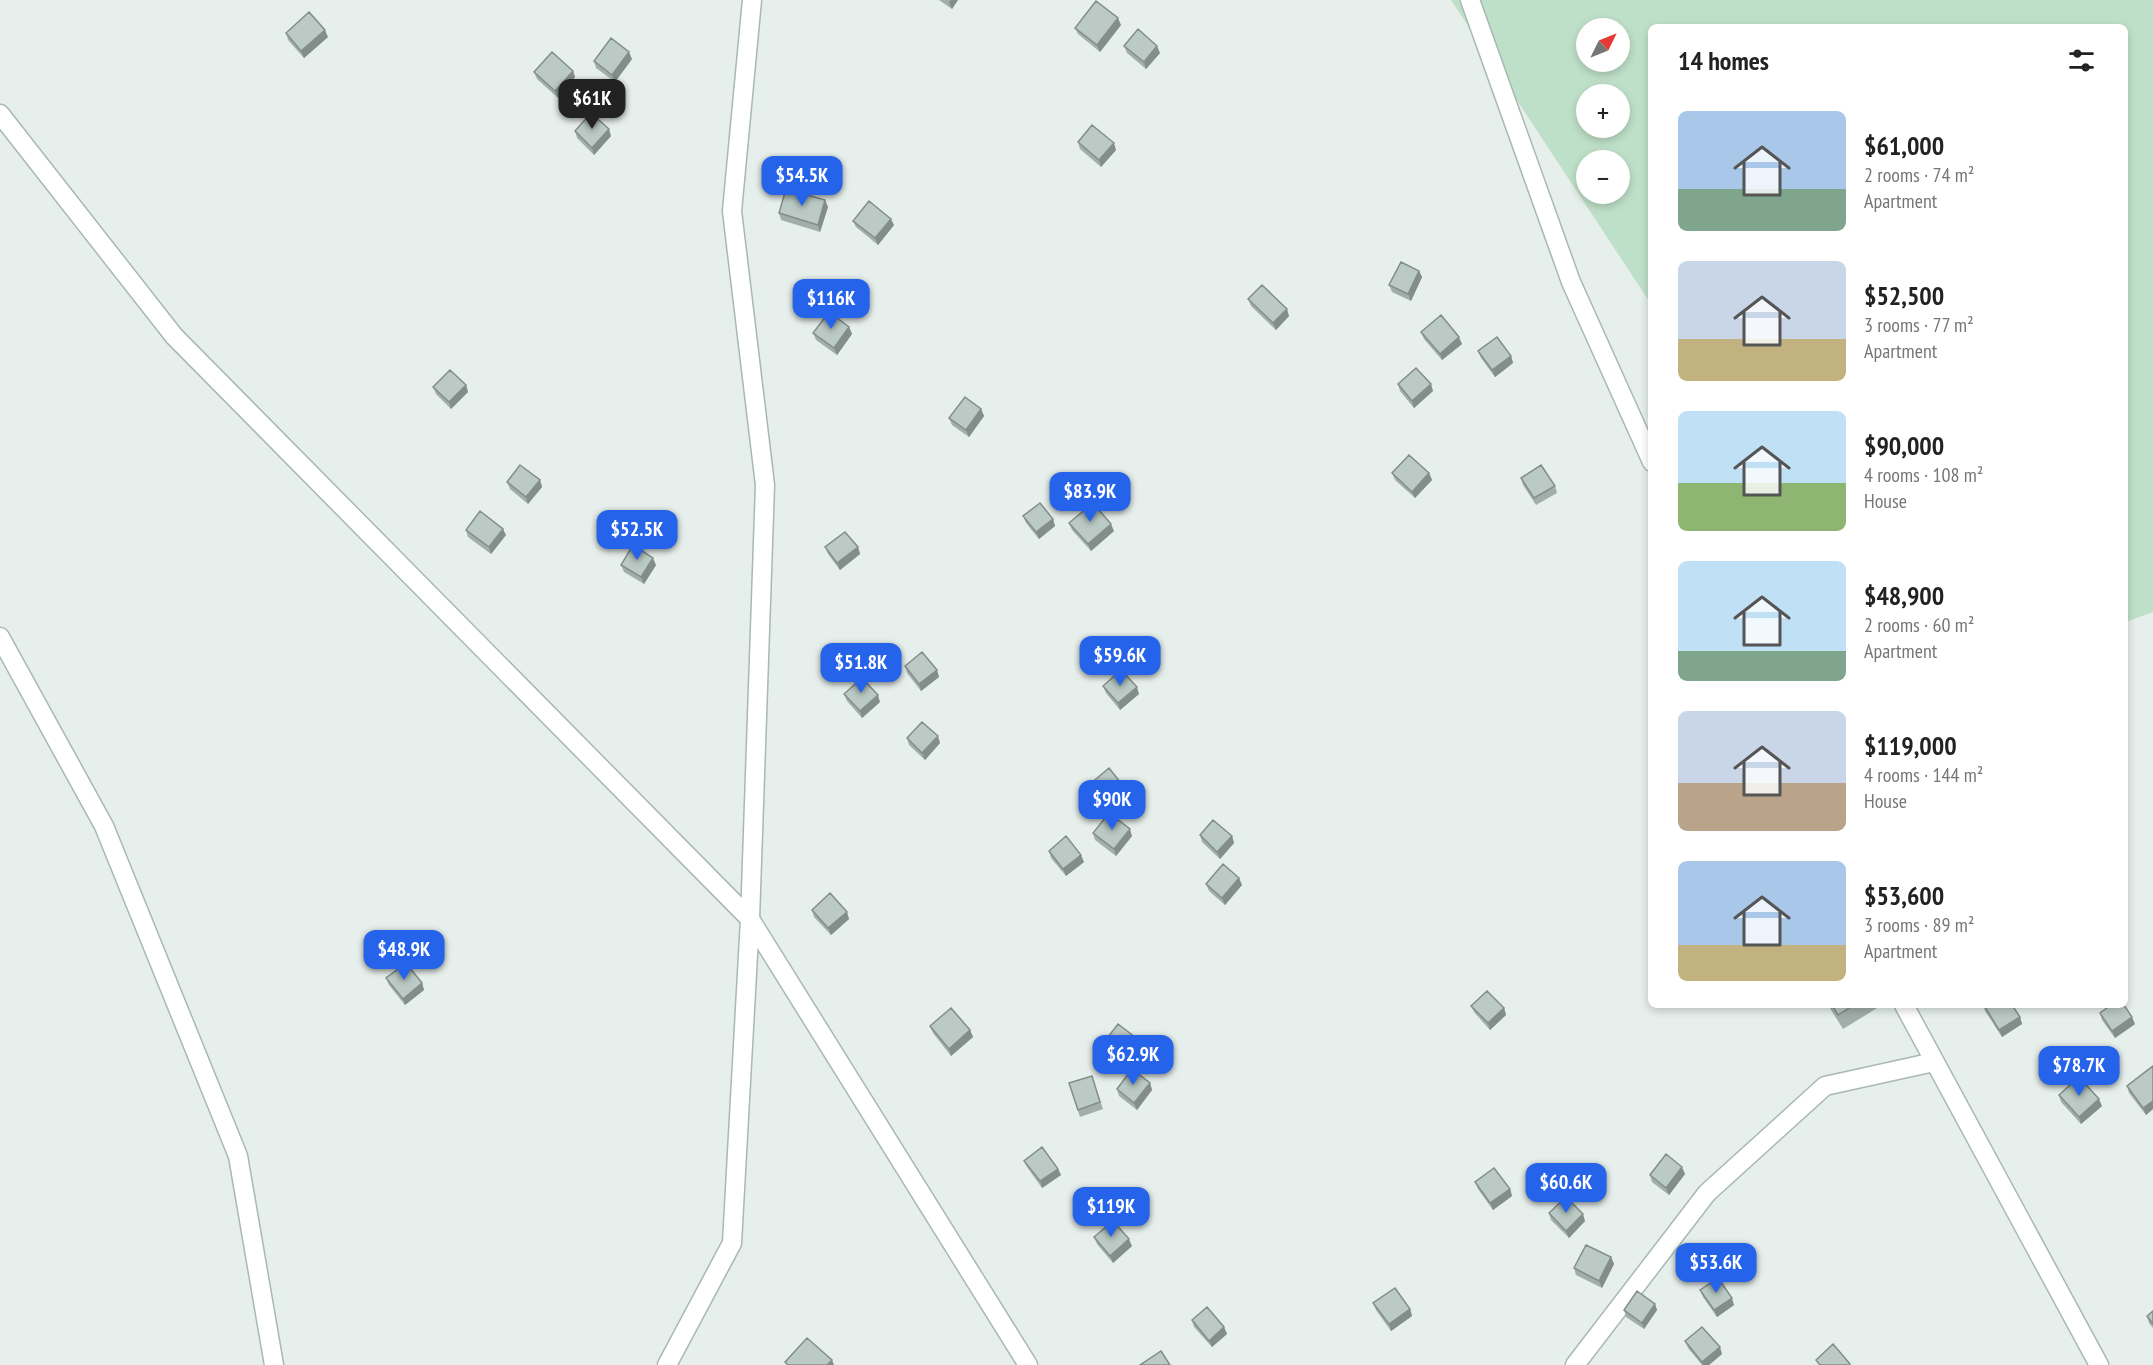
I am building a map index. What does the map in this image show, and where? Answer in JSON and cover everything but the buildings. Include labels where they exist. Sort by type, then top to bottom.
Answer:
[{"type":"street","points":[[667,1365],[732,1243],[750,919],[765,485],[732,211],[752,0]]},
{"type":"street","points":[[1470,0],[1571,282],[1648,453]]},
{"type":"street","points":[[0,114],[174,336],[750,919],[1028,1365]]},
{"type":"street","points":[[0,638],[104,826],[238,1156],[274,1365]]},
{"type":"street","points":[[1906,1008],[2099,1365]]},
{"type":"street","points":[[1575,1365],[1707,1193],[1825,1086],[1934,1062]]},
{"type":"green space","points":[[1451,0],[2153,0],[2153,612],[2128,621],[2128,24],[1648,24],[1648,299],[1585,204],[1630,204],[1630,150],[1576,150],[1576,190]]}]
